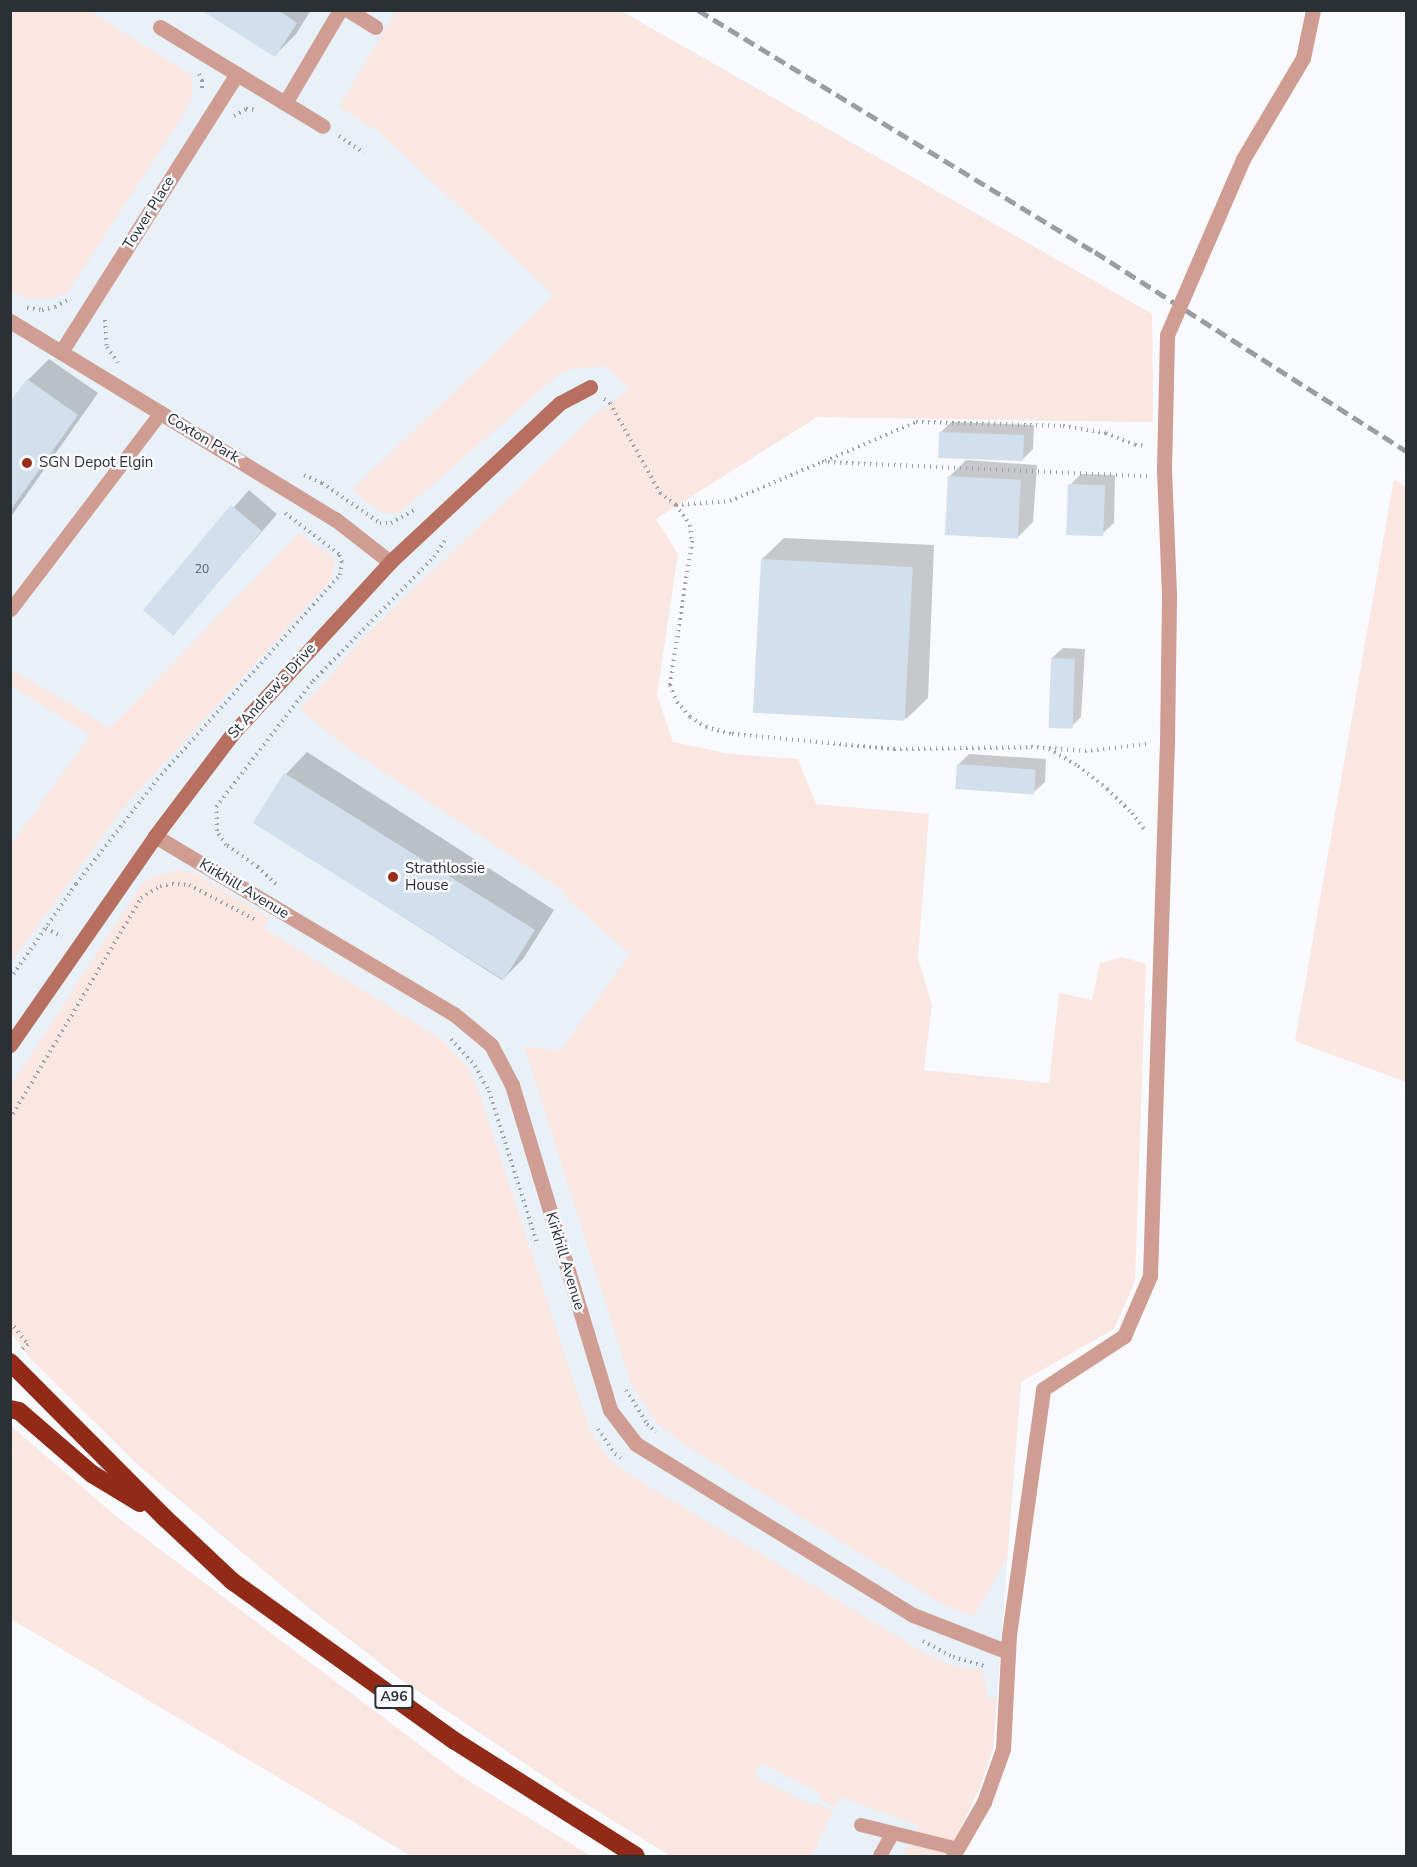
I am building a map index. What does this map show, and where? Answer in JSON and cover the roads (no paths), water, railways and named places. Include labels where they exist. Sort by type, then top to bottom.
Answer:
[{"type":"highway","name":"A96","points":[[10,1362],[165,1518],[232,1581],[426,1720],[636,1857]]},
{"type":"highway","name":"A96","points":[[10,1409],[19,1412],[92,1474],[165,1518]]},
{"type":"street","points":[[285,103],[340,10]]},
{"type":"street","points":[[348,10],[375,27]]},
{"type":"street","points":[[956,1853],[984,1802],[1003,1749],[1008,1652],[1043,1389],[1124,1336],[1150,1276],[1167,742],[1168,594],[1164,477],[1167,335],[1243,159],[1303,58],[1313,10]]},
{"type":"street","points":[[160,27],[323,126]]},
{"type":"street","name":"Tower Place","points":[[61,352],[237,74]]},
{"type":"street","name":"Coxton Park","points":[[10,321],[335,519],[390,562]]},
{"type":"street","name":"St Andrew's Drive","points":[[10,1045],[154,836],[233,733],[390,562],[560,403],[590,387]]},
{"type":"street","name":"Kirkhill Avenue","points":[[154,836],[454,1014],[491,1045],[512,1085],[610,1410],[636,1444],[913,1615],[1008,1652]]},
{"type":"lane","points":[[11,610],[161,413]]},
{"type":"lane","points":[[861,1825],[956,1853]]},
{"type":"lane","points":[[880,1857],[893,1833]]},
{"type":"railway","points":[[698,10],[1095,252],[1406,451]]},
{"type":"place","name":"SGN Depot Elgin","points":[[27,463]]},
{"type":"place","name":"Strathlossie House","points":[[393,877]]}]
